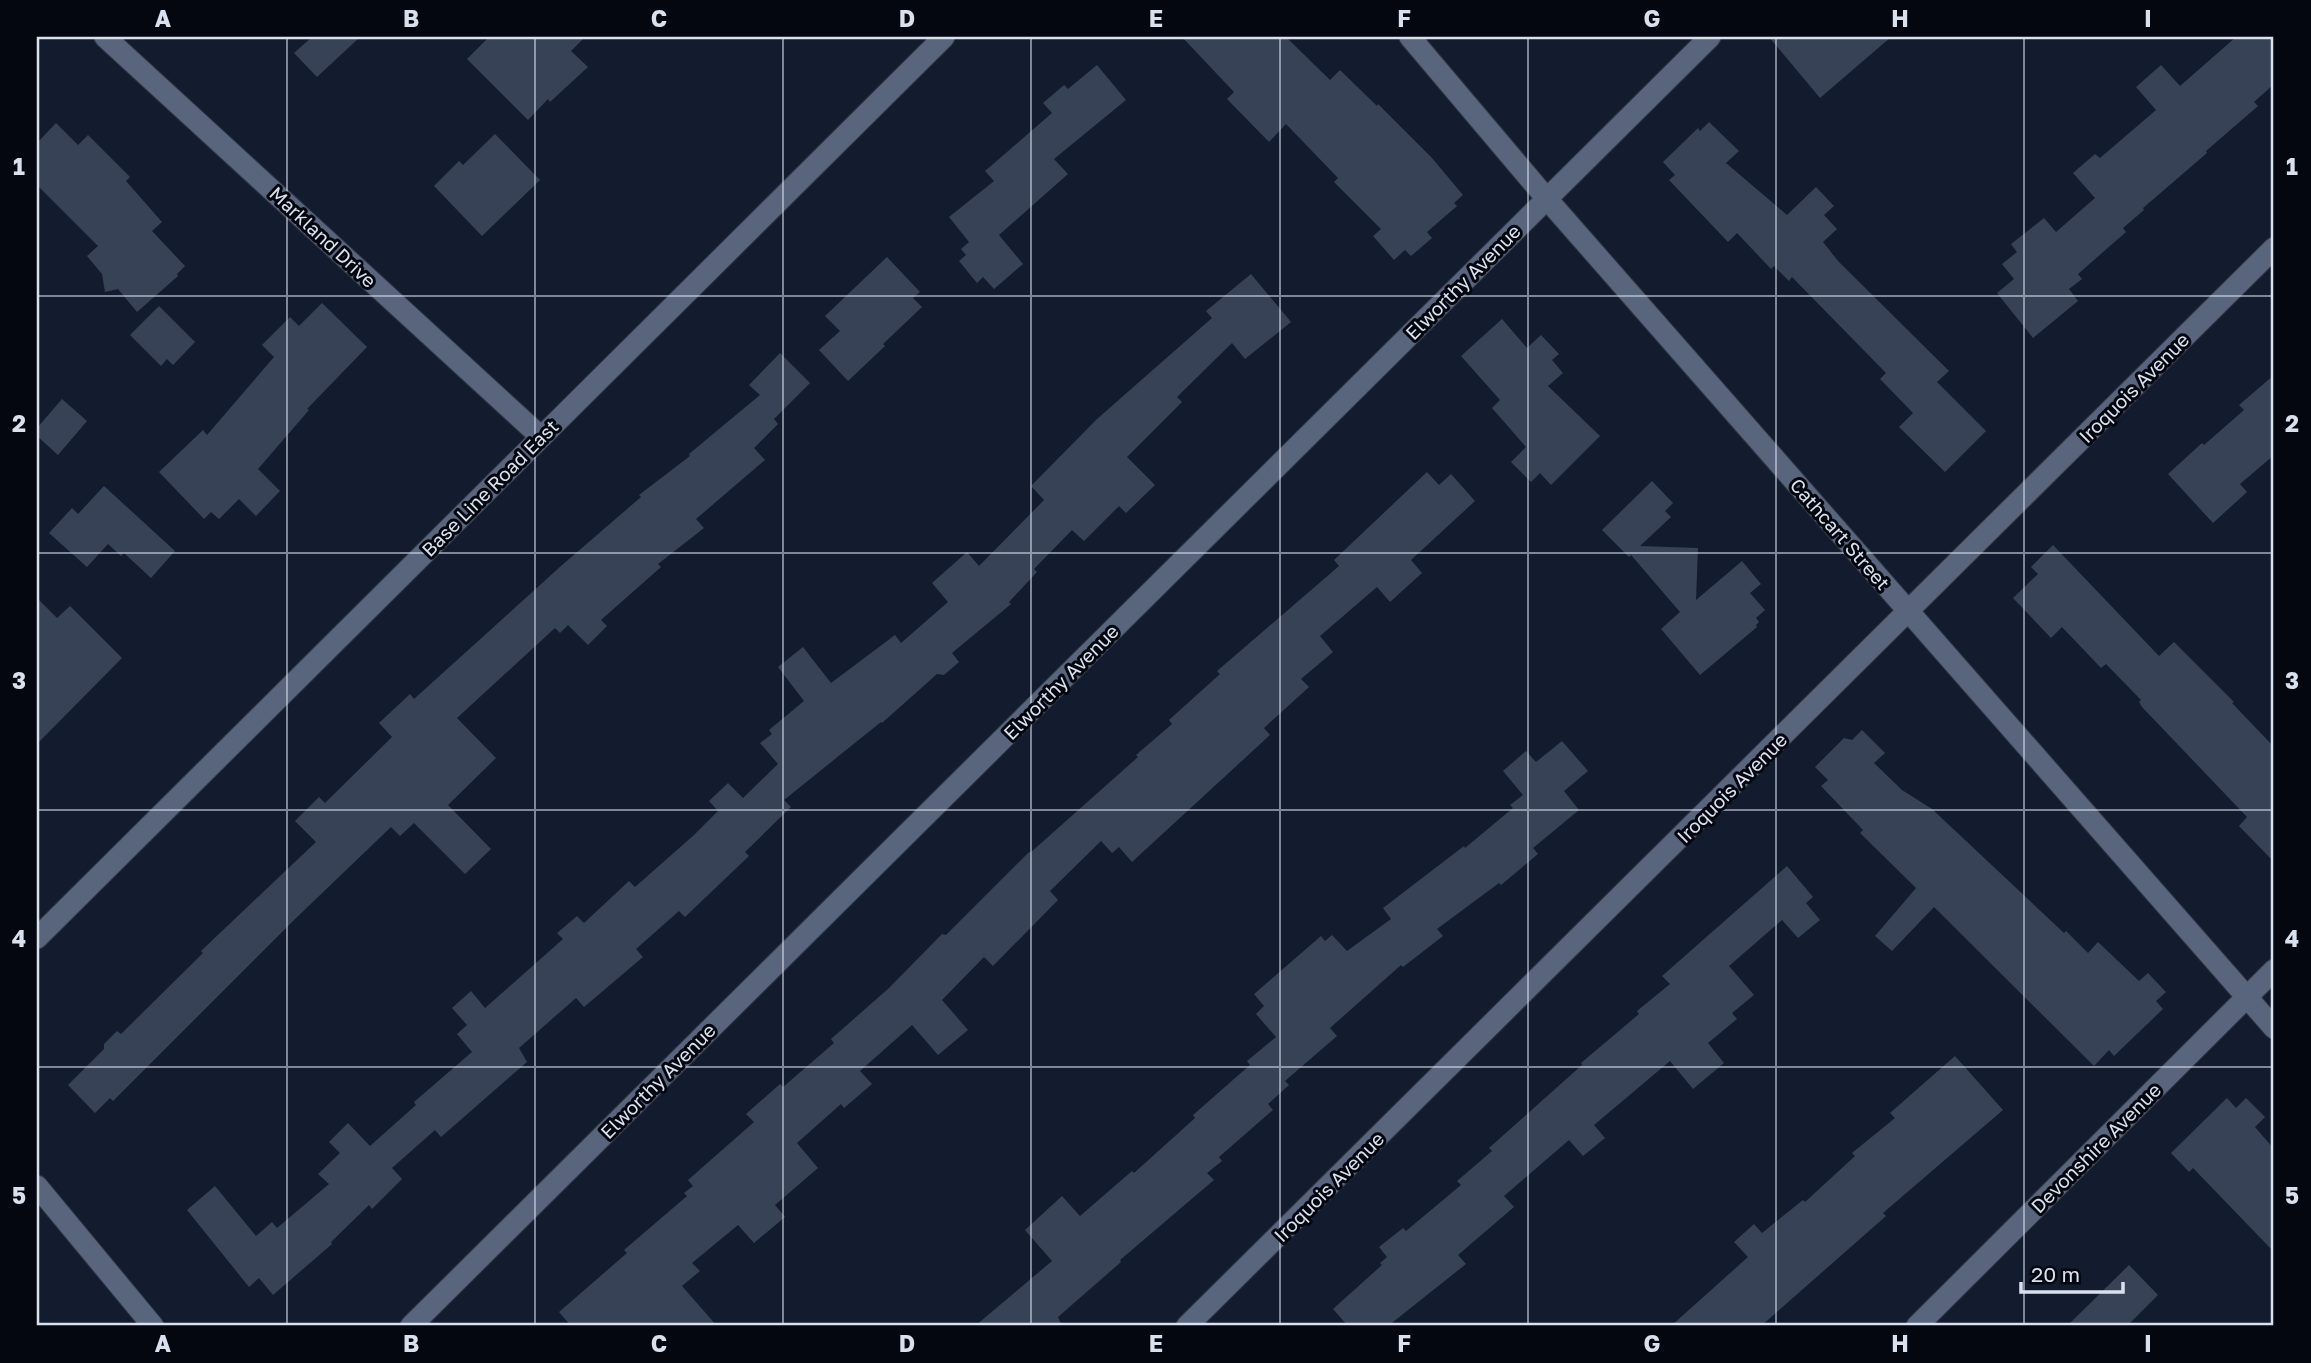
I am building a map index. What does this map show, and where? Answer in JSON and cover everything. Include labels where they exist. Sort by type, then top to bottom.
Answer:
[{"type":"street","name":"Markland Drive","points":[[105,37],[541,437]]},
{"type":"street","name":"Base Line Road East","points":[[37,939],[944,37]]},
{"type":"street","name":"Cathcart Street","points":[[1410,37],[1547,199],[2274,1028]]},
{"type":"street","name":"Elworthy Avenue","points":[[411,1326],[1710,37]]},
{"type":"street","name":"Iroquois Avenue","points":[[1187,1326],[1909,613],[2274,248]]},
{"type":"street","name":"Devonshire Avenue","points":[[1917,1326],[2274,971]]},
{"type":"street","points":[[37,1186],[153,1326]]},
{"type":"building","points":[[312,37],[360,37],[317,77],[294,53]]},
{"type":"building","points":[[489,37],[585,37],[571,51],[588,67],[550,102],[548,99],[528,120],[467,59]]},
{"type":"building","points":[[1182,37],[1286,37],[1330,80],[1340,70],[1432,158],[1463,195],[1454,203],[1457,206],[1427,232],[1432,238],[1411,256],[1405,250],[1394,260],[1373,236],[1381,229],[1334,182],[1338,178],[1286,124],[1269,142],[1227,99],[1234,92]]},
{"type":"building","points":[[1769,37],[1891,37],[1820,98]]},
{"type":"building","points":[[2236,37],[2274,37],[2274,84],[2254,102],[2258,106],[2143,208],[2144,210],[2123,228],[2126,232],[2078,274],[2082,279],[2069,289],[2078,301],[2033,338],[1997,293],[2014,279],[2002,264],[2017,252],[2011,244],[2044,218],[2056,232],[2095,198],[2073,173],[2095,154],[2100,158],[2156,110],[2136,87],[2161,65],[2180,86]]},
{"type":"building","points":[[1097,65],[1126,100],[1054,159],[1068,174],[999,235],[1023,264],[994,289],[983,277],[977,283],[959,261],[966,255],[961,249],[969,242],[949,217],[994,181],[985,171],[1052,113],[1043,103],[1064,85],[1068,89]]},
{"type":"building","points":[[1709,122],[1739,151],[1726,163],[1787,215],[1816,187],[1834,206],[1824,215],[1837,229],[1823,242],[1838,261],[1949,371],[1937,382],[1986,431],[1945,472],[1899,427],[1913,413],[1880,379],[1886,373],[1792,277],[1789,281],[1774,266],[1771,269],[1737,233],[1728,242],[1669,180],[1675,175],[1663,162],[1698,128],[1700,131]]},
{"type":"building","points":[[56,123],[78,145],[88,135],[130,177],[126,181],[162,222],[152,231],[185,266],[178,276],[137,312],[118,289],[105,292],[102,274],[87,256],[98,246],[37,185],[37,143]]},
{"type":"building","points":[[495,134],[540,180],[482,236],[434,186],[459,161],[463,165]]},
{"type":"building","points":[[887,257],[920,292],[913,298],[922,307],[848,381],[819,350],[840,331],[825,316]]},
{"type":"building","points":[[1251,274],[1291,322],[1245,359],[1232,343],[1177,397],[1182,402],[1127,457],[1155,485],[1126,513],[1119,506],[1084,541],[1072,530],[1034,569],[1037,572],[1009,602],[1011,604],[952,653],[959,662],[944,675],[937,674],[882,723],[784,800],[791,807],[745,852],[749,856],[685,917],[679,911],[636,949],[643,957],[584,1007],[576,998],[519,1048],[527,1062],[441,1137],[435,1130],[392,1168],[402,1179],[372,1209],[369,1205],[331,1242],[332,1244],[273,1295],[259,1278],[249,1287],[187,1210],[215,1186],[256,1236],[272,1222],[277,1228],[329,1184],[318,1174],[340,1153],[329,1142],[348,1123],[370,1146],[416,1105],[414,1102],[472,1052],[457,1034],[467,1025],[452,1008],[471,991],[485,1008],[563,939],[557,933],[577,916],[584,923],[629,881],[635,887],[694,835],[718,811],[709,801],[728,783],[743,798],[778,764],[760,743],[772,734],[769,730],[804,701],[778,667],[803,647],[831,683],[895,635],[901,643],[948,602],[932,583],[967,552],[979,566],[1044,500],[1031,486],[1097,419],[1212,318],[1206,311]]},
{"type":"building","points":[[322,303],[367,347],[307,409],[309,410],[258,469],[280,491],[256,516],[239,499],[219,519],[211,512],[204,519],[159,472],[203,430],[207,435],[274,357],[262,345],[290,317],[299,326]]},
{"type":"building","points":[[159,306],[195,342],[173,365],[167,359],[161,366],[130,335]]},
{"type":"building","points":[[1502,319],[1527,348],[1541,335],[1559,354],[1552,360],[1563,373],[1548,386],[1600,436],[1551,485],[1540,473],[1531,482],[1511,462],[1526,447],[1492,408],[1500,400],[1461,356]]},
{"type":"building","points":[[780,353],[810,383],[774,419],[778,424],[754,448],[765,460],[696,519],[704,528],[658,564],[661,567],[601,620],[607,626],[588,645],[568,625],[560,633],[555,628],[457,718],[496,758],[448,805],[491,849],[465,874],[414,823],[400,836],[391,827],[113,1101],[110,1098],[95,1113],[68,1085],[104,1049],[104,1044],[117,1031],[121,1034],[203,953],[201,951],[316,842],[295,821],[319,797],[325,803],[392,737],[379,723],[410,694],[414,699],[641,497],[639,495],[690,456],[689,454],[760,395],[749,385]]},
{"type":"building","points":[[2274,375],[2274,455],[2240,484],[2247,492],[2213,523],[2168,474],[2244,410],[2239,405]]},
{"type":"building","points":[[62,399],[87,421],[58,455],[37,436],[37,428]]},
{"type":"building","points":[[1427,472],[1439,485],[1451,474],[1475,501],[1411,560],[1422,573],[1390,602],[1377,587],[1320,636],[1333,652],[1301,679],[1309,687],[1264,728],[1270,735],[1132,862],[1119,847],[1112,853],[1101,841],[1050,891],[1058,900],[993,966],[984,957],[942,1000],[968,1030],[938,1055],[912,1025],[860,1071],[872,1084],[844,1108],[841,1104],[797,1143],[818,1168],[775,1205],[785,1217],[754,1243],[738,1225],[692,1263],[700,1271],[682,1286],[717,1326],[571,1326],[559,1312],[627,1253],[624,1250],[687,1196],[684,1193],[693,1186],[688,1180],[754,1122],[746,1114],[780,1084],[783,1087],[834,1043],[831,1039],[889,988],[942,934],[946,935],[1029,852],[1138,757],[1136,755],[1172,724],[1169,720],[1220,674],[1217,671],[1339,566],[1334,560]]},
{"type":"building","points":[[1652,481],[1673,503],[1665,511],[1671,517],[1640,546],[1698,548],[1696,600],[1742,561],[1761,584],[1750,593],[1765,610],[1756,618],[1759,622],[1757,627],[1700,675],[1661,629],[1680,612],[1631,555],[1629,557],[1602,530]]},
{"type":"building","points":[[104,486],[175,551],[151,578],[124,553],[121,556],[108,544],[87,567],[49,533],[72,508],[78,514]]},
{"type":"building","points":[[2053,545],[2159,656],[2174,642],[2274,747],[2274,862],[2239,826],[2247,817],[2142,707],[2139,702],[2141,700],[2106,664],[2101,668],[2062,627],[2051,638],[2013,598],[2038,574],[2031,567]]},
{"type":"building","points":[[37,598],[57,618],[70,606],[122,658],[37,744]]},
{"type":"building","points":[[1862,730],[1885,753],[1874,763],[1902,790],[1932,809],[2064,933],[2066,931],[2088,953],[2098,942],[2139,981],[2148,973],[2166,992],[2156,1001],[2163,1009],[2114,1056],[2109,1050],[2094,1066],[1934,907],[1892,951],[1875,936],[1916,888],[1860,833],[1863,830],[1821,786],[1828,780],[1815,767],[1844,738],[1852,740]]},
{"type":"building","points":[[1562,741],[1588,771],[1564,791],[1579,810],[1533,848],[1538,854],[1501,885],[1499,883],[1437,929],[1443,936],[1403,967],[1401,965],[1330,1028],[1337,1036],[1285,1081],[1289,1085],[1268,1104],[1273,1110],[1219,1157],[1222,1161],[1207,1173],[1214,1180],[1058,1317],[1062,1326],[975,1326],[1052,1261],[1025,1230],[1062,1196],[1080,1216],[1132,1171],[1134,1173],[1195,1118],[1193,1115],[1250,1065],[1247,1061],[1276,1037],[1256,1014],[1264,1006],[1254,994],[1321,936],[1325,941],[1332,935],[1347,951],[1391,919],[1383,908],[1464,846],[1465,848],[1513,808],[1510,805],[1523,795],[1503,771],[1526,751],[1536,762]]},
{"type":"building","points":[[1787,866],[1813,897],[1806,903],[1820,920],[1798,938],[1782,920],[1729,966],[1754,995],[1732,1013],[1737,1019],[1708,1043],[1724,1063],[1693,1089],[1670,1061],[1594,1125],[1605,1138],[1583,1156],[1569,1140],[1504,1196],[1514,1207],[1458,1255],[1466,1264],[1388,1326],[1348,1326],[1333,1309],[1382,1265],[1380,1263],[1387,1257],[1379,1247],[1403,1228],[1406,1231],[1461,1185],[1457,1181],[1492,1151],[1489,1148],[1639,1014],[1637,1011],[1670,984],[1662,976]]},
{"type":"building","points":[[1955,1056],[2003,1110],[1883,1213],[1886,1216],[1761,1326],[1671,1326],[1748,1257],[1734,1242],[1754,1224],[1762,1233],[1803,1200],[1805,1202],[1855,1156],[1852,1153],[1895,1118],[1890,1113]]},
{"type":"building","points":[[2227,1098],[2236,1108],[2246,1098],[2265,1117],[2255,1127],[2274,1149],[2274,1252],[2193,1168],[2189,1172],[2171,1153]]},
{"type":"building","points":[[2129,1265],[2158,1295],[2127,1326],[2067,1326]]}]
